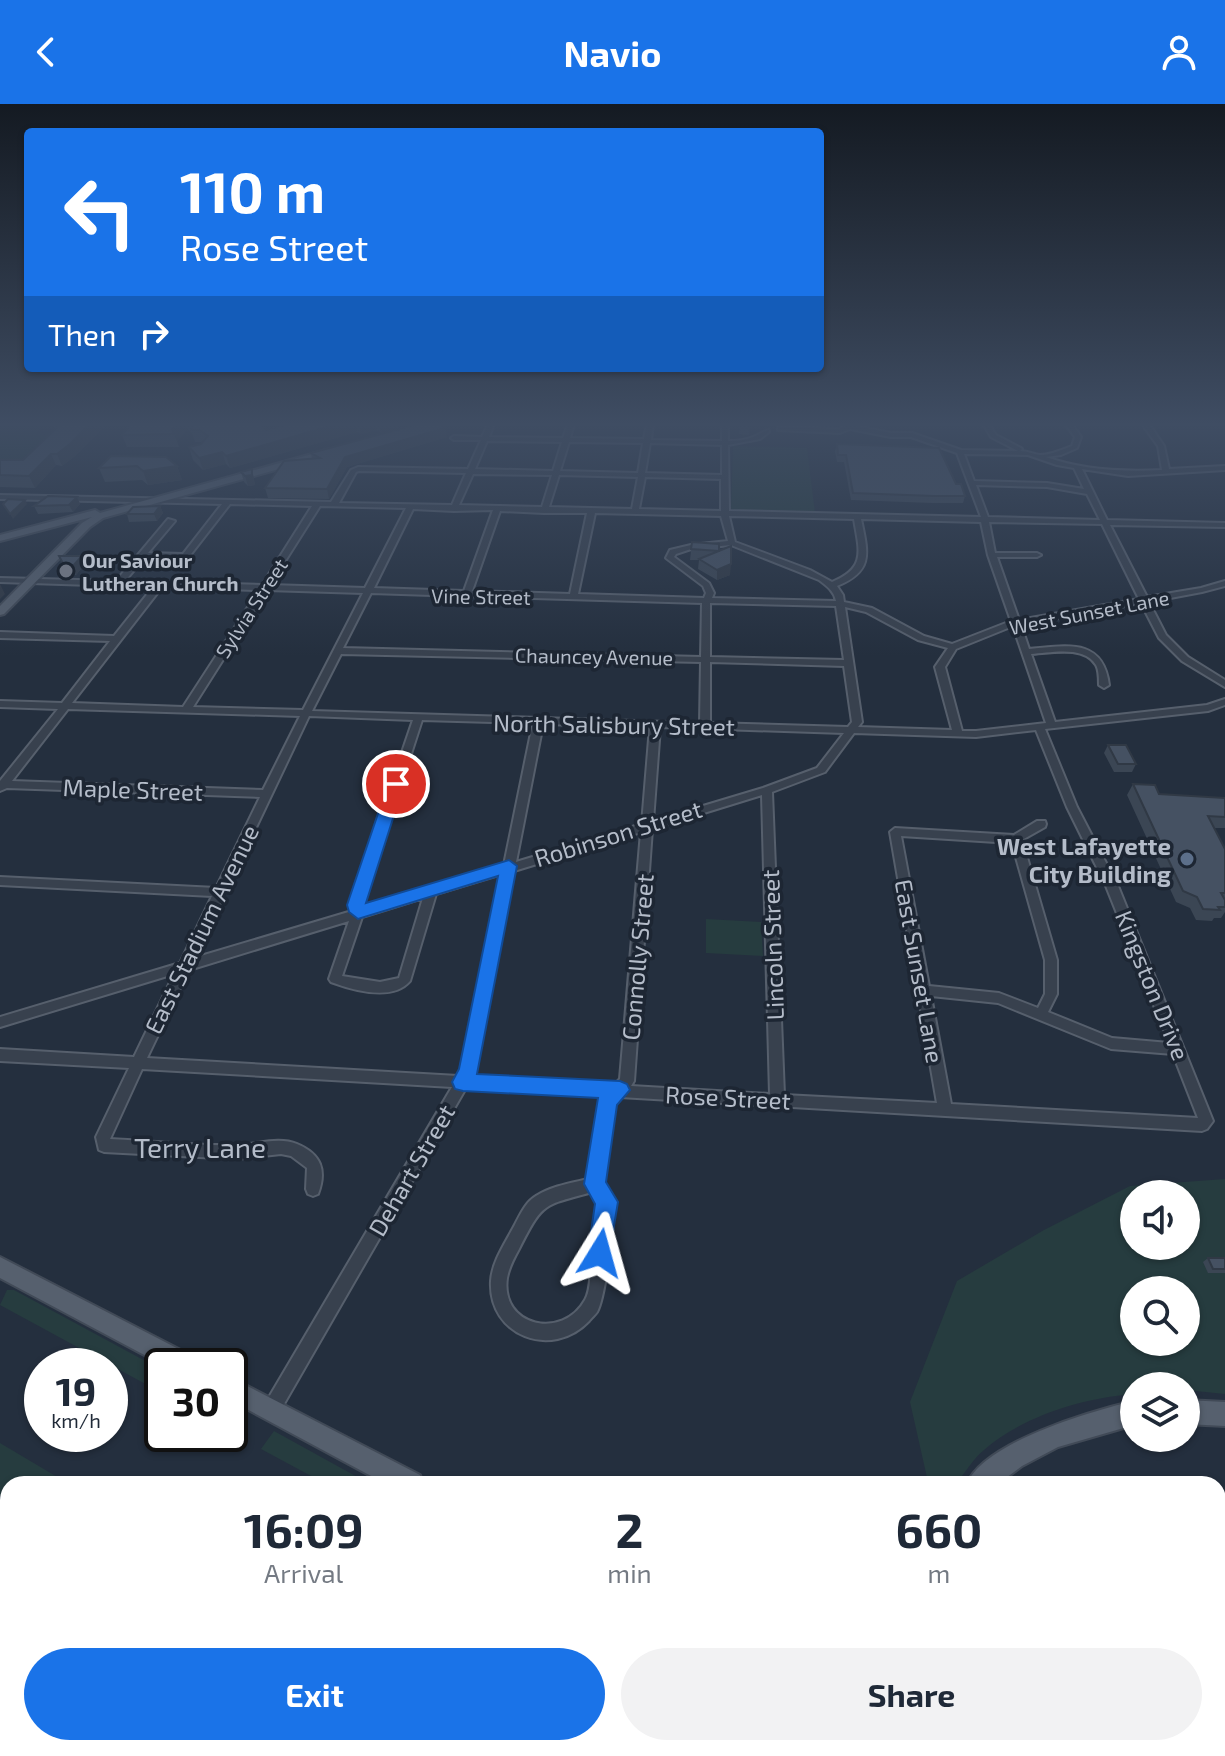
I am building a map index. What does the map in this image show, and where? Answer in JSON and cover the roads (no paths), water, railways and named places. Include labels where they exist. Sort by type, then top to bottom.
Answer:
[{"type":"main road","points":[[0,612],[82,522],[102,505],[134,501]]},
{"type":"main road","points":[[0,538],[82,522],[140,501]]},
{"type":"main road","points":[[0,1267],[154,1348]]},
{"type":"main road","points":[[248,1398],[396,1476]]},
{"type":"main road","points":[[1200,1413],[1225,1414]]},
{"type":"main road","points":[[988,1476],[1033,1446],[1085,1425],[1120,1416]]},
{"type":"street","points":[[52,501],[102,505]]},
{"type":"street","points":[[174,501],[1225,525]]},
{"type":"street","points":[[333,506],[336,501]]},
{"type":"street","points":[[454,509],[457,501]]},
{"type":"street","points":[[544,511],[547,501]]},
{"type":"street","points":[[635,513],[637,501]]},
{"type":"street","points":[[725,501],[732,543]]},
{"type":"street","name":"Kingston Drive","points":[[978,501],[992,555],[1026,652],[1072,807],[1112,886],[1204,1113]]},
{"type":"street","points":[[1095,501],[1154,625],[1171,646],[1198,669],[1225,684]]},
{"type":"street","points":[[142,555],[185,556],[227,503]]},
{"type":"street","name":"Sylvia Street","points":[[186,710],[317,505]]},
{"type":"street","name":"East Stadium Avenue","points":[[104,1145],[105,1129],[137,1062],[266,794],[410,508]]},
{"type":"street","points":[[404,521],[429,509]]},
{"type":"street","points":[[466,596],[497,510]]},
{"type":"street","points":[[573,597],[591,512]]},
{"type":"street","points":[[833,585],[852,578],[862,568],[864,558],[857,517]]},
{"type":"street","points":[[118,584],[171,521]]},
{"type":"street","points":[[705,726],[706,601],[710,596],[709,588],[673,564],[671,554],[684,548],[732,543],[753,555],[809,571],[833,585],[841,604],[857,722],[850,730]]},
{"type":"street","points":[[992,555],[1037,555]]},
{"type":"street","name":"Vine Street","points":[[0,580],[466,596],[841,604],[869,610],[913,635],[953,647]]},
{"type":"street","name":"West Sunset Lane","points":[[953,647],[1016,623],[1202,590],[1225,583]]},
{"type":"street","points":[[1,786],[159,585]]},
{"type":"street","points":[[0,635],[117,639]]},
{"type":"street","points":[[953,647],[940,667],[958,733]]},
{"type":"street","points":[[1026,652],[1060,650],[1090,654],[1098,660],[1104,685]]},
{"type":"street","name":"Chauncey Avenue","points":[[340,651],[849,663]]},
{"type":"street","name":"North Salisbury Street","points":[[0,704],[538,723],[987,734],[1208,708],[1225,702]]},
{"type":"street","points":[[418,718],[356,905],[358,912],[335,979],[380,987],[397,986],[408,974],[432,889]]},
{"type":"street","name":"Dehart Street","points":[[271,1410],[469,1070],[538,723]]},
{"type":"street","name":"Connolly Street","points":[[595,1184],[607,1101],[627,1081],[655,725]]},
{"type":"street","name":"Robinson Street","points":[[0,1022],[767,790],[821,770],[850,730]]},
{"type":"street","name":"Maple Street","points":[[1,786],[266,794]]},
{"type":"street","name":"Lincoln Street","points":[[767,790],[777,1100]]},
{"type":"street","points":[[1041,824],[1016,839],[1051,960],[1051,994],[1041,1014]]},
{"type":"street","name":"East Sunset Lane","points":[[945,1109],[895,832],[1016,839]]},
{"type":"street","points":[[0,881],[219,892]]},
{"type":"street","points":[[923,990],[986,995],[1111,1043],[1178,1049]]},
{"type":"street","name":"Rose Street","points":[[0,1055],[1193,1125],[1206,1121],[1204,1113]]},
{"type":"street","name":"Terry Lane","points":[[104,1145],[237,1152],[281,1147],[295,1150],[315,1165],[313,1189]]},
{"type":"street","points":[[595,1184],[606,1202],[593,1303],[569,1329],[543,1334],[518,1325],[504,1310],[499,1280],[515,1241],[535,1205],[551,1196],[595,1184]]},
{"type":"place","name":"Our Saviour Lutheran Church","points":[[66,571]]},
{"type":"place","name":"West Lafayette City Building","points":[[1187,859]]}]
